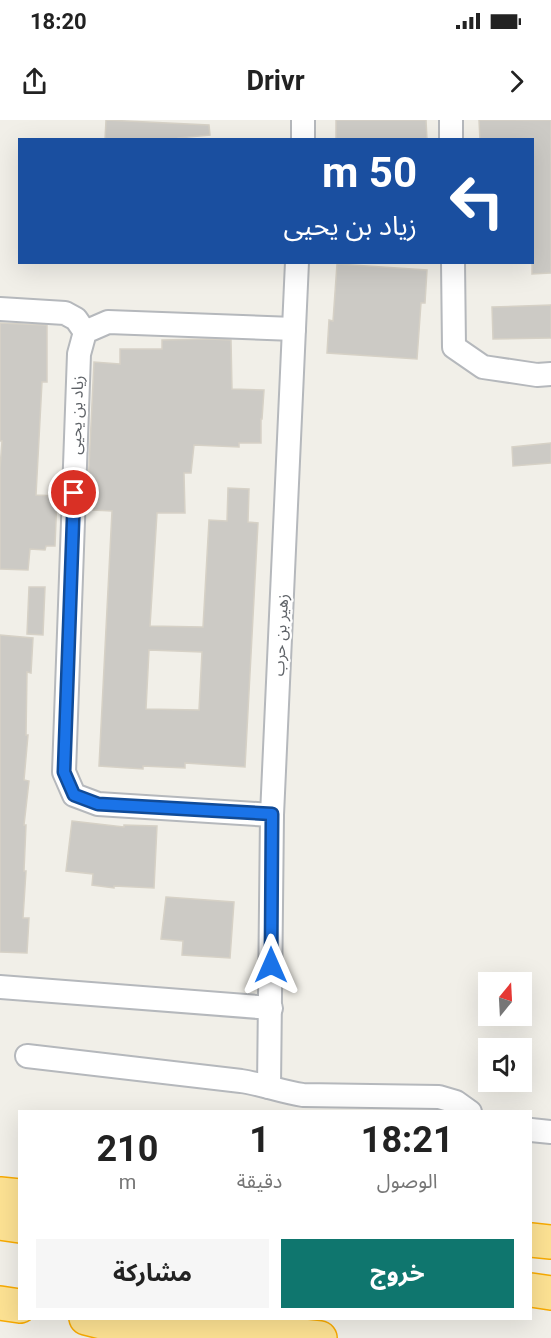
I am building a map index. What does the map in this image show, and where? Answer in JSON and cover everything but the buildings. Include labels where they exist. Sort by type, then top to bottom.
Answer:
[{"type":"highway","points":[[0,1194],[18,1196]]},
{"type":"highway","points":[[0,1223],[18,1226]]},
{"type":"highway","points":[[532,1240],[551,1242]]},
{"type":"highway","points":[[532,1290],[551,1293]]},
{"type":"highway","points":[[0,1303],[18,1306]]},
{"type":"highway","points":[[94,1320],[164,1338]]},
{"type":"highway","points":[[154,1320],[320,1338]]},
{"type":"street","points":[[303,120],[303,138]]},
{"type":"street","points":[[450,120],[451,138]]},
{"type":"street","name":"زهير بن حرب","points":[[269,1087],[272,814],[297,264]]},
{"type":"street","points":[[453,264],[454,347],[483,367],[537,375],[551,374]]},
{"type":"street","points":[[0,309],[65,313],[76,319],[85,332],[108,322],[294,329]]},
{"type":"street","name":"زياد بن يحيى","points":[[85,332],[78,354],[64,772],[74,795],[98,804],[272,814]]},
{"type":"street","points":[[0,987],[271,1008]]},
{"type":"street","points":[[27,1056],[241,1081],[303,1095],[439,1097],[456,1102],[467,1110]]},
{"type":"street","points":[[532,1130],[551,1132]]},
{"type":"route","points":[[74,493],[64,772],[74,795],[98,804],[272,814],[271,965]]}]
